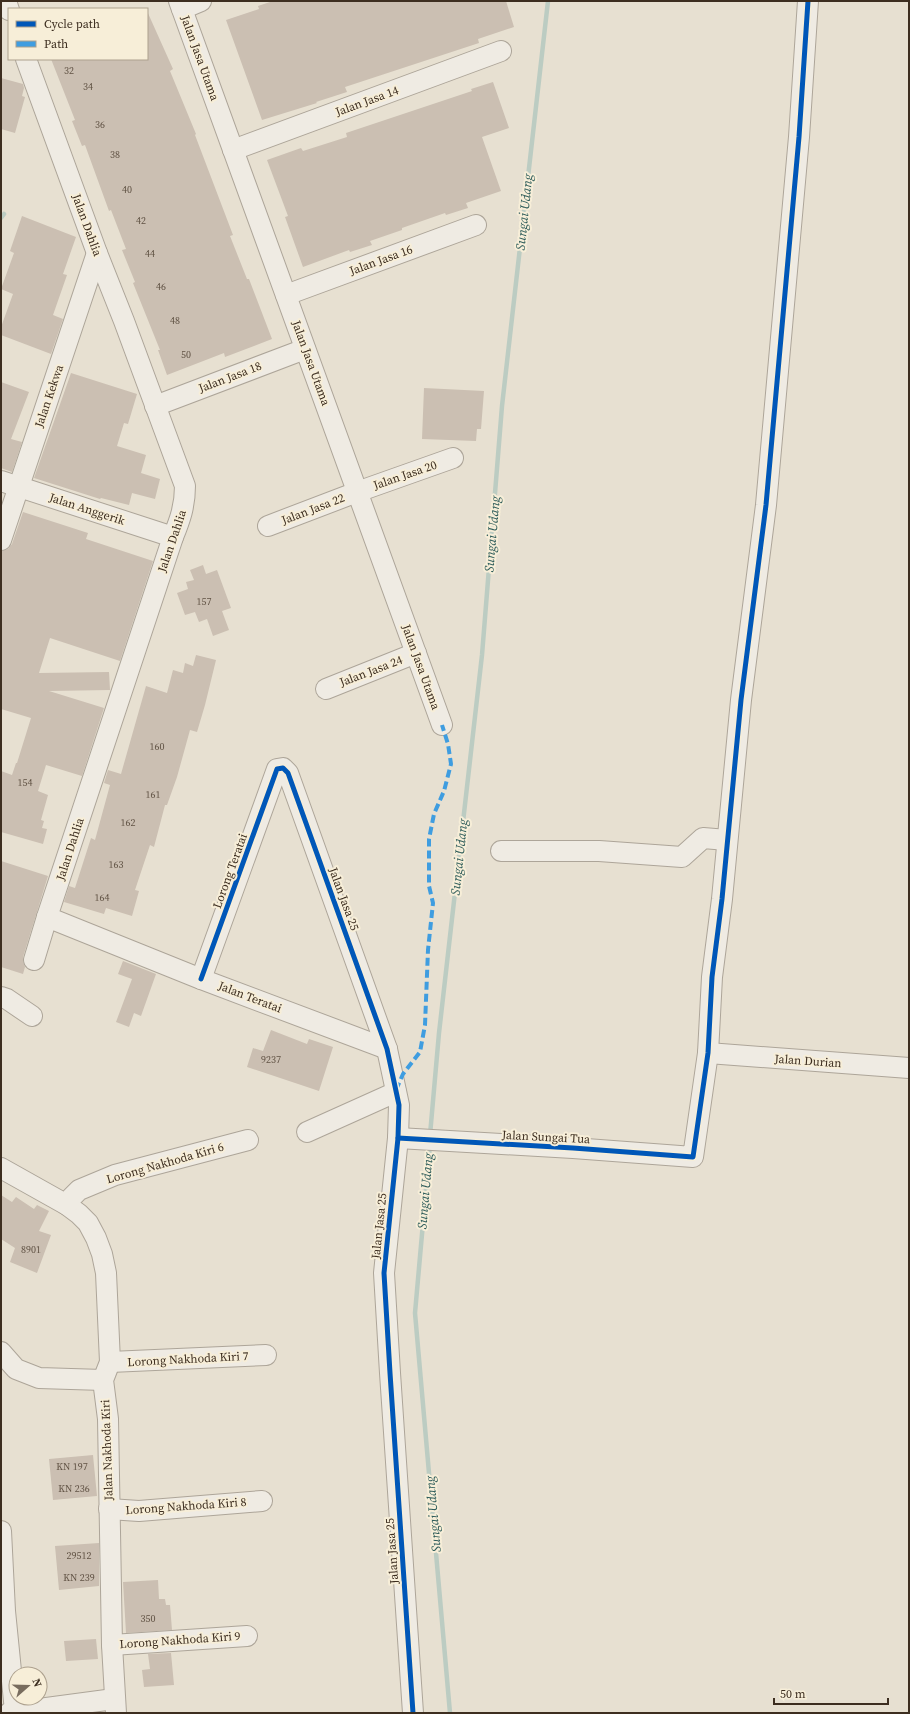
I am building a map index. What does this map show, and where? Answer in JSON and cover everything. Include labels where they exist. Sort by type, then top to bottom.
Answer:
[{"type":"street","points":[[180,5],[201,1]]},
{"type":"street","points":[[708,1053],[712,977],[722,899],[741,694],[766,505],[799,137],[808,1]]},
{"type":"street","name":"Jalan Jasa Utama","points":[[180,5],[442,725]]},
{"type":"street","name":"Jalan Jasa 14","points":[[233,150],[501,51]]},
{"type":"street","name":"Jalan Dahlia","points":[[26,60],[185,486],[185,501],[182,515],[173,537],[34,960]]},
{"type":"street","name":"Jalan Jasa 16","points":[[286,296],[476,225]]},
{"type":"street","name":"Jalan Kekwa","points":[[1,540],[10,484],[97,253]]},
{"type":"street","name":"Jalan Jasa 18","points":[[155,406],[305,349]]},
{"type":"street","name":"Jalan Jasa 20","points":[[358,492],[453,458]]},
{"type":"street","name":"Jalan Anggerik","points":[[10,484],[173,537]]},
{"type":"street","name":"Jalan Jasa 22","points":[[268,526],[358,492]]},
{"type":"street","name":"Jalan Jasa 24","points":[[326,689],[416,653]]},
{"type":"street","name":"Jalan Jasa 25","points":[[277,769],[283,768],[288,773],[387,1049],[408,1138],[384,1273],[413,1713]]},
{"type":"street","name":"Lorong Teratai","points":[[201,979],[277,769]]},
{"type":"street","points":[[501,851],[599,851],[682,857],[703,838],[727,840]]},
{"type":"street","name":"Jalan Teratai","points":[[47,917],[201,979],[387,1049]]},
{"type":"street","points":[[1,997],[7,999],[32,1016]]},
{"type":"street","name":"Jalan Durian","points":[[708,1053],[909,1068]]},
{"type":"street","name":"Jalan Sungai Tua","points":[[408,1138],[693,1157],[708,1053]]},
{"type":"street","points":[[307,1132],[396,1092]]},
{"type":"street","name":"Lorong Nakhoda Kiri 6","points":[[67,1205],[79,1190],[115,1176],[248,1140]]},
{"type":"street","name":"Jalan Nakhoda Kiri","points":[[1,1168],[67,1205],[79,1214],[88,1223],[102,1254],[106,1273],[106,1371],[112,1645],[115,1706]]},
{"type":"street","name":"Lorong Nakhoda Kiri 7","points":[[1,1352],[16,1368],[39,1378],[266,1355]]},
{"type":"street","name":"Lorong Nakhoda Kiri 8","points":[[109,1509],[139,1511],[262,1501]]},
{"type":"street","points":[[1,1531],[3,1612],[12,1712],[115,1706]]},
{"type":"street","name":"Lorong Nakhoda Kiri 9","points":[[112,1645],[248,1636]]},
{"type":"building","points":[[273,1],[506,1],[514,27],[478,39],[479,43],[345,87],[347,92],[262,120],[226,20],[259,9],[258,6]]},
{"type":"building","points":[[148,13],[173,69],[170,71],[196,134],[195,135],[233,235],[230,236],[247,279],[249,279],[272,339],[225,357],[224,353],[167,375],[158,350],[160,350],[133,283],[135,282],[122,250],[126,249],[111,210],[109,211],[85,145],[82,146],[72,121],[75,120],[51,60],[148,60]]},
{"type":"building","points":[[1,78],[23,84],[24,88],[22,96],[25,97],[15,133],[1,129]]},
{"type":"building","points":[[493,82],[509,128],[482,137],[501,191],[466,203],[468,208],[446,215],[445,213],[370,241],[372,245],[350,252],[349,250],[303,267],[285,217],[288,216],[267,160],[301,148],[303,151],[347,137],[346,133],[472,91],[471,89]]},
{"type":"building","points":[[22,216],[76,237],[63,274],[67,275],[53,315],[63,319],[51,354],[1,335],[1,327],[13,294],[1,289],[14,253],[10,251]]},
{"type":"building","points":[[71,373],[137,394],[128,424],[124,423],[117,446],[146,455],[141,473],[160,479],[155,499],[132,493],[129,505],[100,499],[34,478]]},
{"type":"building","points":[[1,382],[29,392],[11,439],[22,442],[12,472],[1,468]]},
{"type":"building","points":[[424,388],[484,391],[481,429],[477,429],[476,441],[422,439]]},
{"type":"building","points":[[23,512],[88,533],[86,539],[153,561],[120,661],[50,638],[39,673],[109,672],[110,690],[49,691],[104,708],[82,776],[46,765],[38,791],[48,795],[41,820],[44,821],[42,828],[47,829],[43,844],[1,832],[1,771],[12,775],[31,718],[1,709],[1,551],[8,549],[12,544]]},
{"type":"building","points":[[203,565],[206,574],[217,570],[231,608],[222,611],[229,630],[213,636],[207,619],[199,622],[195,612],[185,615],[177,593],[188,589],[186,582],[194,580],[190,570]]},
{"type":"building","points":[[196,655],[216,660],[205,705],[197,732],[190,730],[177,777],[167,805],[165,805],[154,847],[150,845],[135,890],[139,891],[132,916],[106,908],[104,914],[64,902],[69,886],[75,888],[91,838],[95,840],[110,785],[104,783],[108,770],[121,774],[146,686],[167,693],[173,670],[183,673],[185,663],[193,666]]},
{"type":"building","points":[[1,861],[48,876],[23,957],[25,967],[23,974],[1,967]]},
{"type":"building","points":[[123,961],[156,974],[141,1016],[134,1013],[129,1027],[116,1022],[132,979],[118,974]]},
{"type":"building","points":[[271,1030],[307,1044],[309,1039],[333,1047],[319,1091],[247,1067],[253,1048],[263,1051]]},
{"type":"building","points":[[1,1195],[12,1202],[16,1197],[34,1209],[37,1205],[49,1211],[39,1231],[51,1235],[37,1273],[10,1262],[15,1248],[1,1239]]},
{"type":"building","points":[[93,1455],[97,1496],[53,1500],[49,1459]]},
{"type":"building","points":[[99,1543],[99,1586],[59,1590],[55,1546]]},
{"type":"building","points":[[158,1580],[159,1599],[165,1599],[166,1605],[170,1605],[172,1630],[126,1633],[123,1582]]},
{"type":"building","points":[[96,1639],[98,1659],[66,1661],[64,1641]]},
{"type":"building","points":[[171,1653],[174,1685],[144,1687],[142,1670],[150,1669],[148,1654]]},
{"type":"waterway","name":"Sungai Udang","points":[[430,1135],[439,1033],[482,655],[502,406],[548,1]]},
{"type":"waterway","name":"Sungai Udang","points":[[1,218],[4,214]]},
{"type":"waterway","name":"Sungai Udang","points":[[430,1144],[415,1313],[450,1713]]},
{"type":"marked path","points":[[396,1090],[403,1074],[420,1052],[425,1025],[428,950],[433,903],[429,886],[429,839],[434,814],[444,791],[451,764],[448,744],[442,725]]},
{"type":"cycle path","points":[[398,1138],[573,1148],[693,1157],[708,1053],[712,977],[722,899],[741,700],[766,505],[799,137],[808,1]]},
{"type":"cycle path","points":[[201,979],[277,769],[283,768],[288,773],[387,1049],[399,1105],[398,1138],[384,1273],[413,1713]]}]
